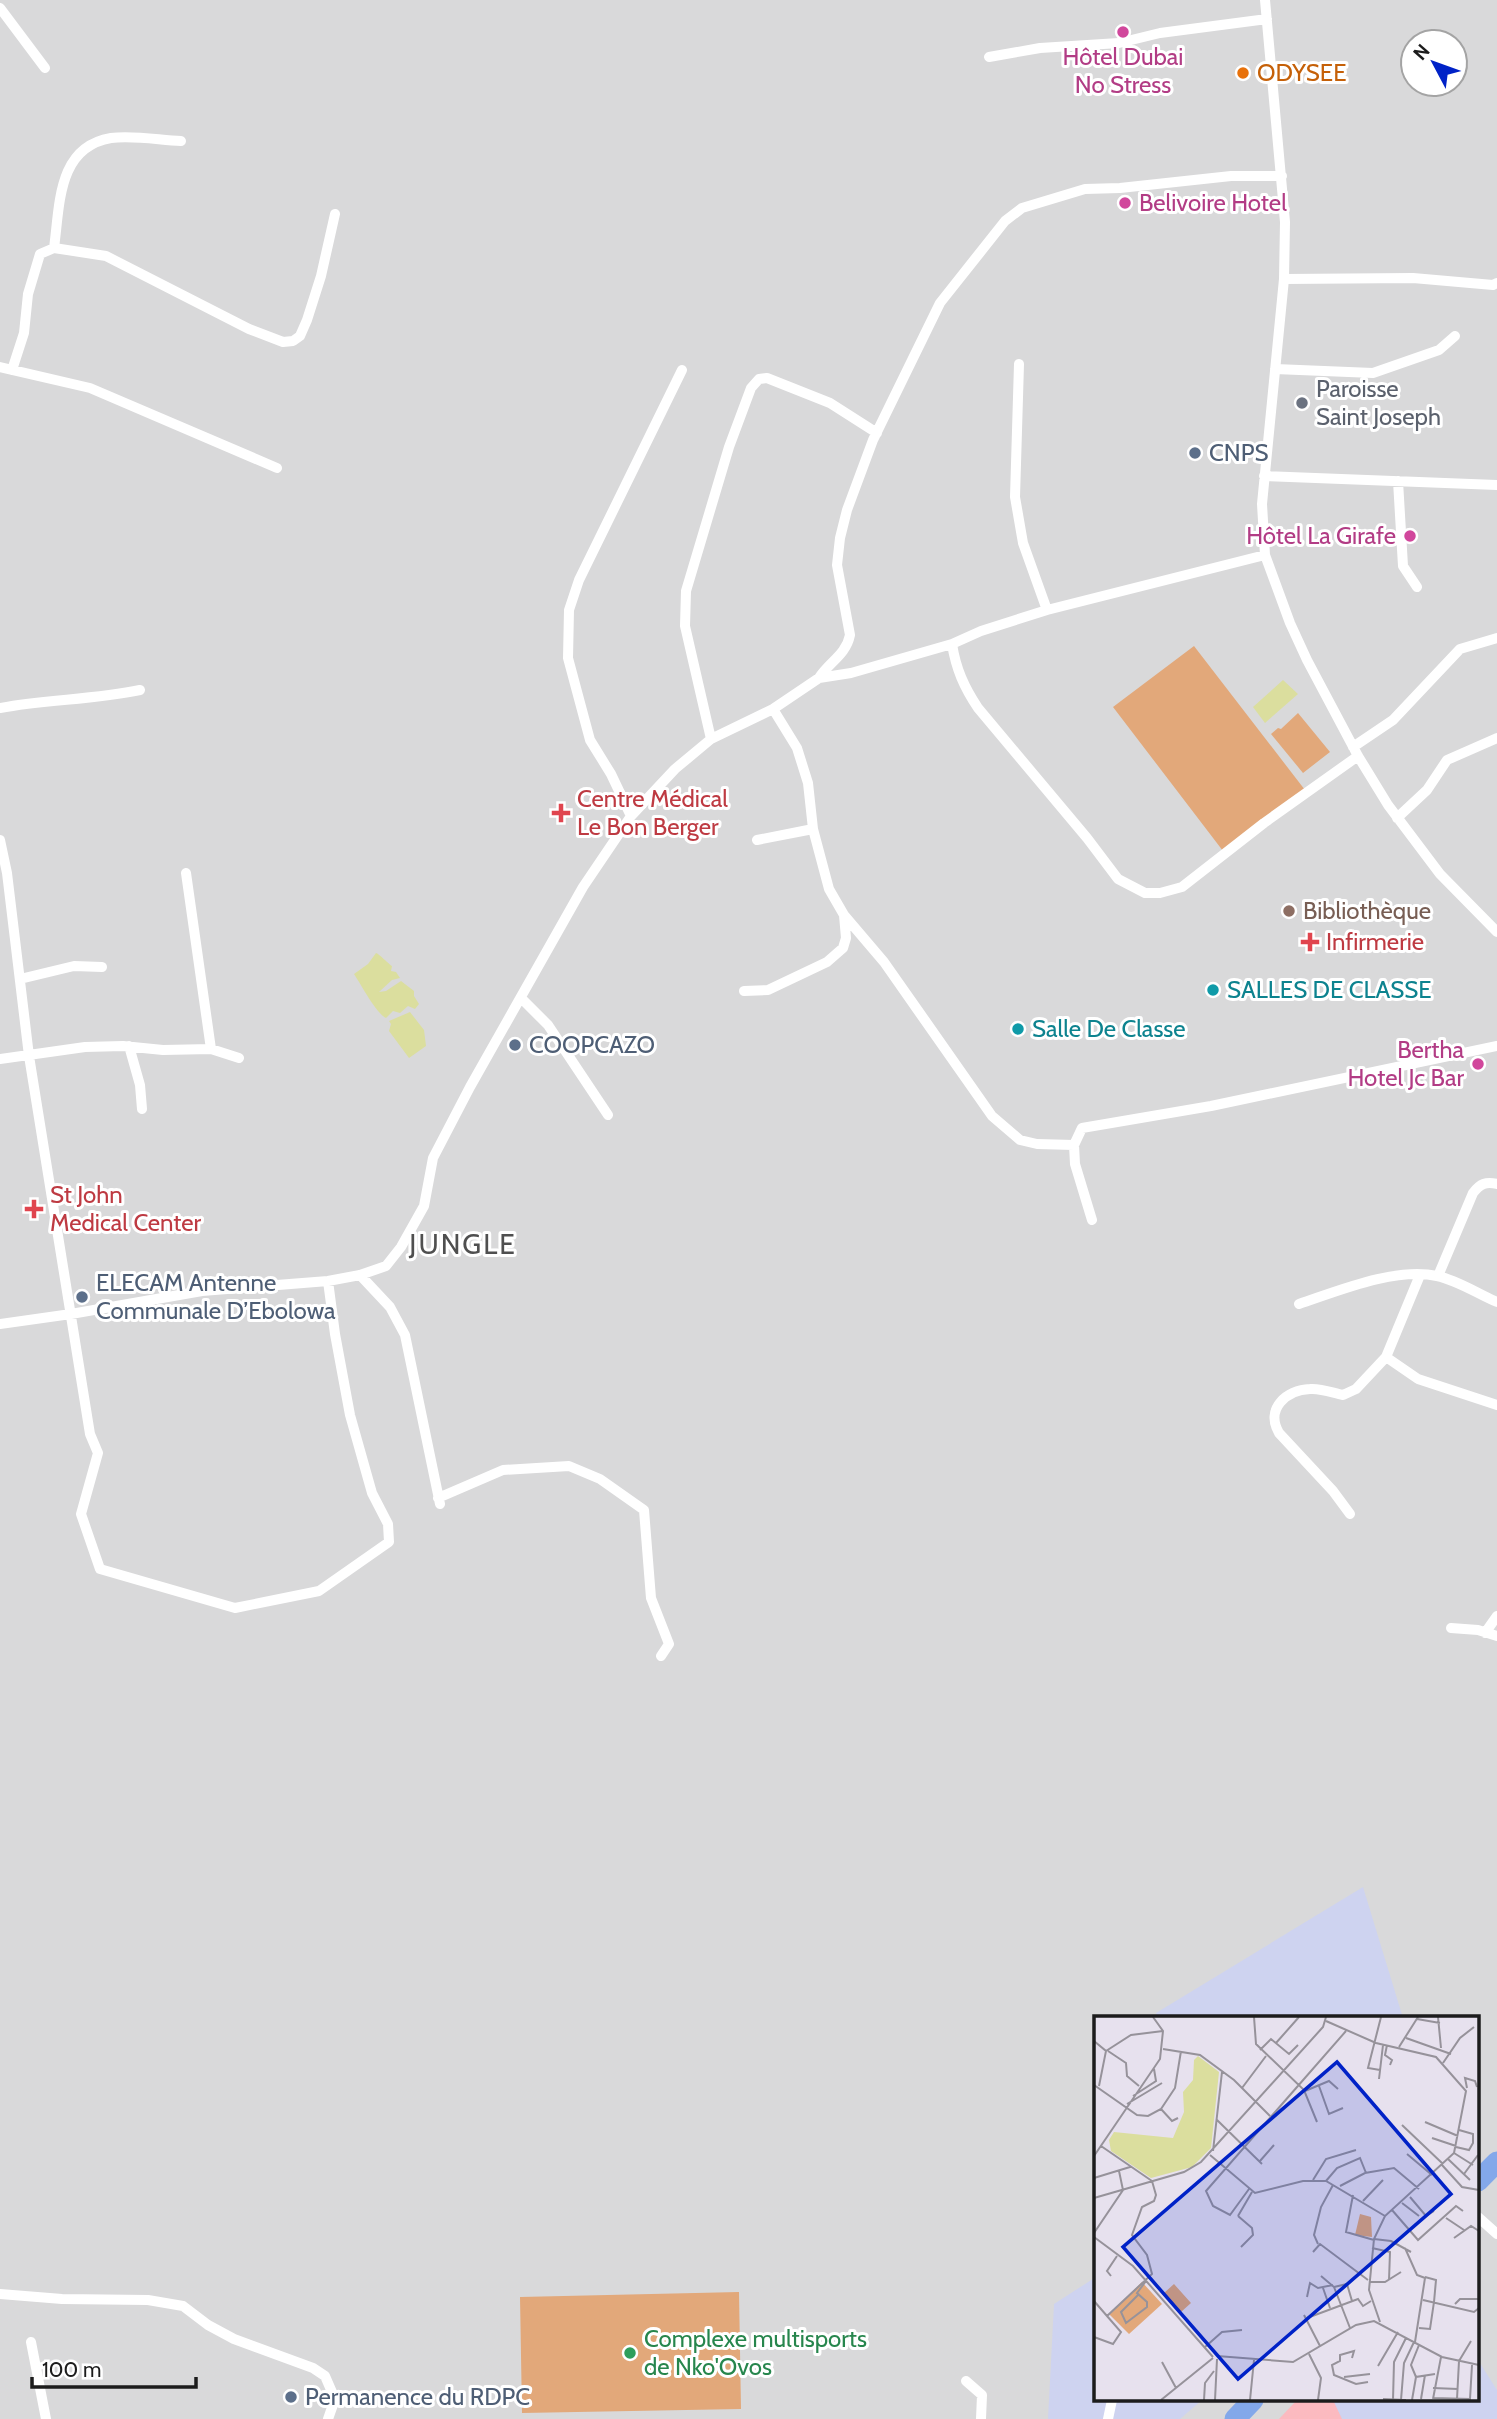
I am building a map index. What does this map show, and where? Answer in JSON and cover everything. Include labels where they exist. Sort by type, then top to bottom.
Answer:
[{"type":"highway","points":[[1480,2179],[1497,2162]]},
{"type":"highway","points":[[1235,2419],[1251,2402]]},
{"type":"highway","points":[[1251,2419],[1260,2402]]},
{"type":"street","points":[[1265,0],[1285,222],[1284,279],[1264,476],[1262,527],[1265,555],[1290,624],[1355,751],[1397,818],[1440,874],[1497,932]]},
{"type":"street","points":[[0,8],[45,68]]},
{"type":"street","points":[[989,57],[1040,48],[1119,43],[1160,33],[1267,19]]},
{"type":"street","points":[[54,248],[64,183],[71,163],[79,151],[91,143],[113,138],[181,141]]},
{"type":"street","points":[[819,678],[824,669],[844,652],[848,644],[850,635],[838,565],[840,538],[847,510],[877,433],[940,303],[1005,221],[1022,208],[1085,189],[1120,188],[1231,176],[1282,176]]},
{"type":"street","points":[[12,370],[24,333],[28,294],[40,254],[54,248],[106,256],[249,329],[283,342],[293,341],[300,336],[307,320],[321,276],[335,214]]},
{"type":"street","points":[[1284,279],[1413,278],[1493,285],[1497,283]]},
{"type":"street","points":[[1275,369],[1382,372],[1439,350],[1455,336]]},
{"type":"street","points":[[1019,364],[1015,497],[1023,543],[1047,610]]},
{"type":"street","points":[[0,367],[90,388],[277,468]]},
{"type":"street","points":[[631,816],[611,774],[590,740],[568,658],[569,610],[579,580],[681,370]]},
{"type":"street","points":[[711,739],[685,626],[686,591],[729,447],[751,388],[760,379],[774,380],[830,403],[877,433]]},
{"type":"street","points":[[1264,476],[1497,485]]},
{"type":"street","points":[[1398,481],[1403,566],[1417,587]]},
{"type":"street","points":[[0,1324],[202,1291],[328,1280],[360,1275],[386,1266],[401,1247],[424,1206],[433,1158],[583,887],[631,816],[675,769],[711,739],[773,709],[819,678],[851,673],[951,644],[981,631],[1047,610],[1265,555]]},
{"type":"street","points":[[951,644],[956,668],[964,687],[978,708],[1118,879],[1146,893],[1160,894],[1182,887],[1393,720],[1460,649],[1497,638]]},
{"type":"street","points":[[0,708],[32,702],[101,698],[140,690]]},
{"type":"street","points":[[773,709],[797,748],[808,783],[813,829],[828,889],[844,915],[884,962],[992,1116],[1020,1140],[1037,1144],[1074,1145]]},
{"type":"street","points":[[1397,818],[1427,790],[1447,760],[1497,738]]},
{"type":"street","points":[[757,840],[813,829]]},
{"type":"street","points":[[0,841],[7,873],[29,1056],[90,1434],[98,1453],[81,1514],[100,1569],[235,1608],[319,1591],[389,1542],[388,1524],[372,1493],[350,1415],[328,1280]]},
{"type":"street","points":[[186,873],[211,1049]]},
{"type":"street","points":[[744,990],[768,990],[827,962],[843,948],[846,937],[844,915]]},
{"type":"street","points":[[20,979],[74,966],[102,967]]},
{"type":"street","points":[[521,998],[548,1025],[608,1115]]},
{"type":"street","points":[[129,1046],[140,1085],[142,1109]]},
{"type":"street","points":[[0,1059],[85,1047],[129,1046],[163,1050],[211,1049],[239,1058]]},
{"type":"street","points":[[1093,1220],[1075,1164],[1074,1145],[1082,1128],[1211,1106],[1497,1046]]},
{"type":"street","points":[[1438,1276],[1473,1193],[1478,1186],[1488,1181],[1497,1184]]},
{"type":"street","points":[[360,1275],[390,1307],[405,1335],[439,1501],[503,1470],[569,1466],[600,1479],[644,1510],[651,1598],[669,1644],[661,1656]]},
{"type":"street","points":[[1350,1514],[1333,1491],[1279,1433],[1274,1424],[1274,1412],[1282,1399],[1298,1391],[1313,1388],[1343,1395],[1350,1394],[1386,1357],[1420,1275]]},
{"type":"street","points":[[1298,1304],[1372,1281],[1420,1275],[1438,1276],[1497,1302]]},
{"type":"street","points":[[1386,1357],[1418,1379],[1497,1405]]},
{"type":"street","points":[[1485,1633],[1497,1616]]},
{"type":"street","points":[[1451,1628],[1497,1636]]},
{"type":"street","points":[[1480,2219],[1497,2234]]},
{"type":"street","points":[[0,2294],[62,2299],[148,2300],[183,2306],[219,2333],[313,2368],[325,2376],[335,2399],[328,2419]]},
{"type":"street","points":[[31,2342],[46,2419]]},
{"type":"street","points":[[966,2381],[982,2395],[981,2419]]},
{"type":"shaded area","points":[[0,0],[1497,0],[1497,2419],[0,2419]]},
{"type":"shaded area","points":[[1194,646],[1305,790],[1223,851],[1113,707]]},
{"type":"shaded area","points":[[1283,680],[1298,694],[1265,723],[1253,707]]},
{"type":"shaded area","points":[[1298,713],[1330,752],[1303,773],[1271,734],[1278,728],[1281,729]]},
{"type":"shaded area","points":[[376,953],[392,966],[391,971],[396,972],[400,978],[392,980],[379,992],[386,991],[401,981],[414,991],[419,1004],[415,1009],[408,1006],[400,1013],[393,1011],[386,1018],[374,1005],[354,974],[368,964]]},
{"type":"shaded area","points":[[410,1012],[424,1030],[426,1046],[409,1058],[389,1031],[389,1021]]},
{"type":"shaded area","points":[[1363,1887],[1402,2016],[1157,2016],[1156,2013]]},
{"type":"shaded area","points":[[1094,2278],[1094,2402],[1200,2402],[1180,2419],[1048,2419],[1054,2304]]},
{"type":"shaded area","name":"Complexe multisports de Nko'Ovos","points":[[739,2292],[741,2409],[522,2413],[520,2297]]},
{"type":"shaded area","points":[[1480,2363],[1497,2390],[1497,2419],[1342,2419],[1334,2402],[1480,2402]]},
{"type":"shaded area","points":[[1295,2402],[1334,2402],[1342,2419],[1279,2419]]},
{"type":"place","name":"Hôtel Dubai No Stress","points":[[1123,32]]},
{"type":"place","name":"ODYSEE","points":[[1243,73]]},
{"type":"place","name":"Belivoire Hotel","points":[[1125,203]]},
{"type":"place","name":"Paroisse Saint Joseph","points":[[1302,403]]},
{"type":"place","name":"CNPS","points":[[1195,453]]},
{"type":"place","name":"Hôtel La Girafe","points":[[1410,536]]},
{"type":"place","name":"Centre Médical Le Bon Berger","points":[[561,813]]},
{"type":"place","name":"Bibliothèque","points":[[1289,911]]},
{"type":"place","name":"Infirmerie","points":[[1310,942]]},
{"type":"place","name":"SALLES DE CLASSE","points":[[1213,990]]},
{"type":"place","name":"Salle De Classe","points":[[1018,1029]]},
{"type":"place","name":"COOPCAZO","points":[[515,1045]]},
{"type":"place","name":"Bertha Hotel Jc Bar","points":[[1478,1064]]},
{"type":"place","name":"St John Medical Center","points":[[34,1209]]},
{"type":"place","name":"ELECAM Antenne Communale D’Ebolowa","points":[[82,1297]]},
{"type":"place","name":"Complexe multisports de Nko'Ovos","points":[[630,2353]]},
{"type":"place","name":"Permanence du RDPC","points":[[291,2397]]},
{"type":"district","name":"JUNGLE","points":[[463,1244]]}]
